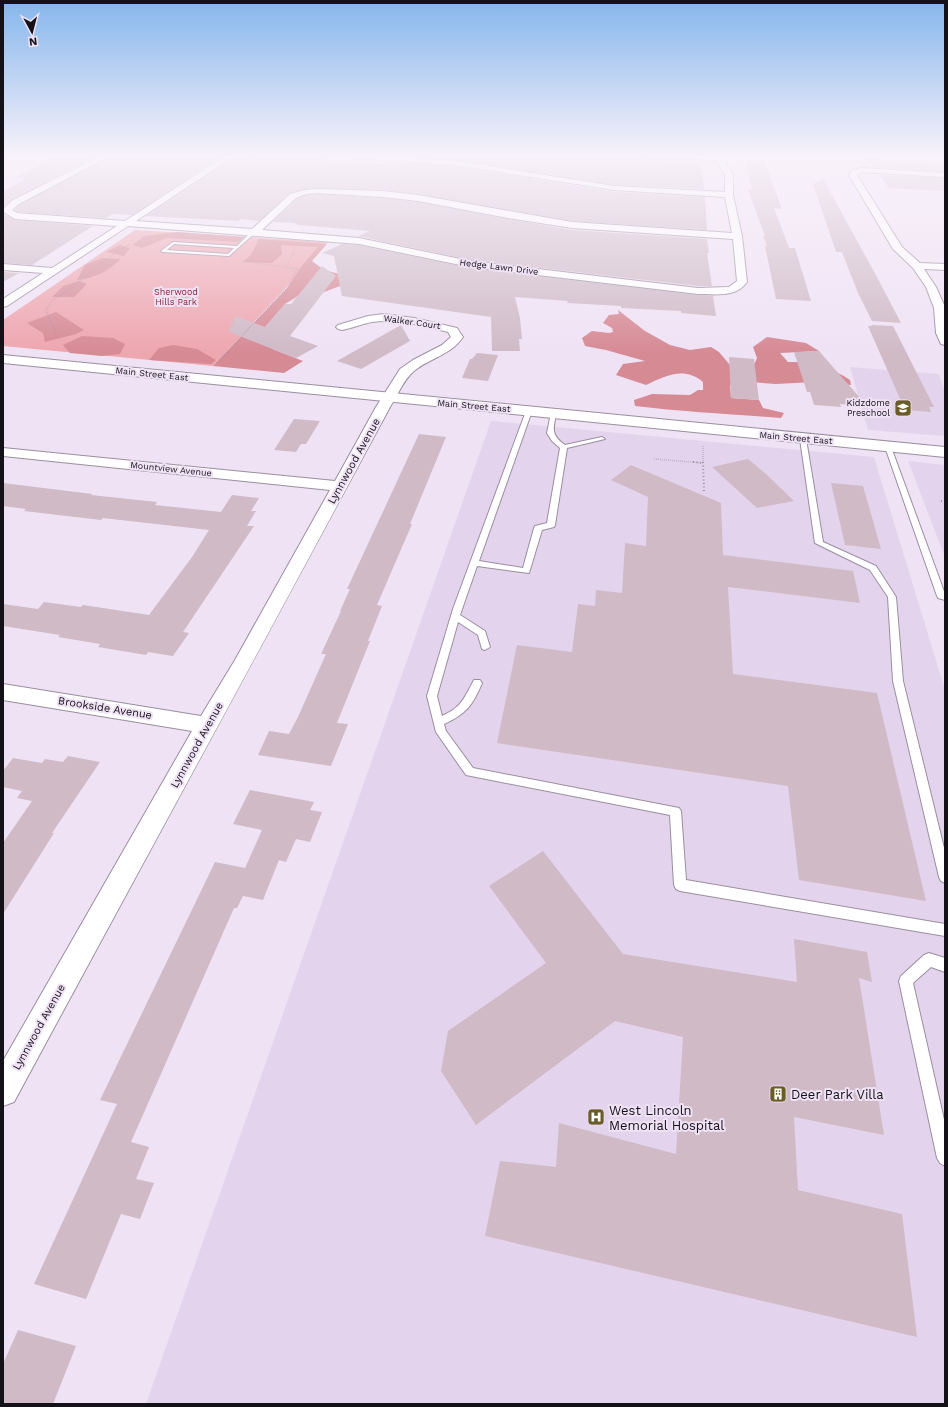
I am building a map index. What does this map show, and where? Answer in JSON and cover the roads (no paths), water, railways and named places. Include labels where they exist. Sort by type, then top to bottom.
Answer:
[{"type":"main road","name":"Main Street East","points":[[3,359],[945,452]]},
{"type":"street","name":"Hedge Lawn Drive","points":[[94,222],[254,232],[359,241],[470,264],[698,291],[731,290],[736,288],[742,282],[734,222]]},
{"type":"street","points":[[3,304],[130,222]]},
{"type":"street","points":[[254,232],[265,222]]},
{"type":"street","points":[[551,222],[572,225],[737,236]]},
{"type":"street","points":[[881,222],[898,249],[917,266],[931,287],[940,308],[942,333],[945,341]]},
{"type":"street","points":[[917,266],[945,267]]},
{"type":"street","points":[[3,267],[53,271]]},
{"type":"street","name":"Walker Court","points":[[342,327],[374,318],[388,317],[441,326],[453,330],[456,337],[453,343],[413,366],[405,373],[390,398]]},
{"type":"street","name":"Lynnwood Avenue","points":[[3,1091],[207,725],[243,664],[390,398]]},
{"type":"street","name":"Mountview Avenue","points":[[3,452],[340,486]]},
{"type":"street","name":"Brookside Avenue","points":[[3,692],[207,725]]},
{"type":"lane","points":[[238,247],[173,243],[163,251],[229,255],[238,247],[254,232]]},
{"type":"lane","points":[[529,411],[454,616],[432,696],[441,732],[470,772],[675,811],[680,885],[945,930]]},
{"type":"lane","points":[[553,414],[549,432],[552,440],[564,447],[602,439]]},
{"type":"lane","points":[[803,439],[819,543],[874,568],[892,597],[898,681],[945,877]]},
{"type":"lane","points":[[473,563],[526,571],[538,528],[550,525],[564,447]]},
{"type":"lane","points":[[888,447],[941,596],[945,597]]},
{"type":"lane","points":[[454,616],[482,633],[485,648]]},
{"type":"lane","points":[[439,722],[459,713],[471,698],[477,683]]},
{"type":"lane","points":[[945,965],[929,960],[906,981],[945,1158]]},
{"type":"place","name":"Kidzdome Preschool","points":[[903,408]]},
{"type":"place","name":"Deer Park Villa","points":[[778,1094]]},
{"type":"place","name":"West Lincoln Memorial Hospital","points":[[596,1117]]},
{"type":"park label","name":"Sherwood Hills Park","points":[[176,298]]}]
